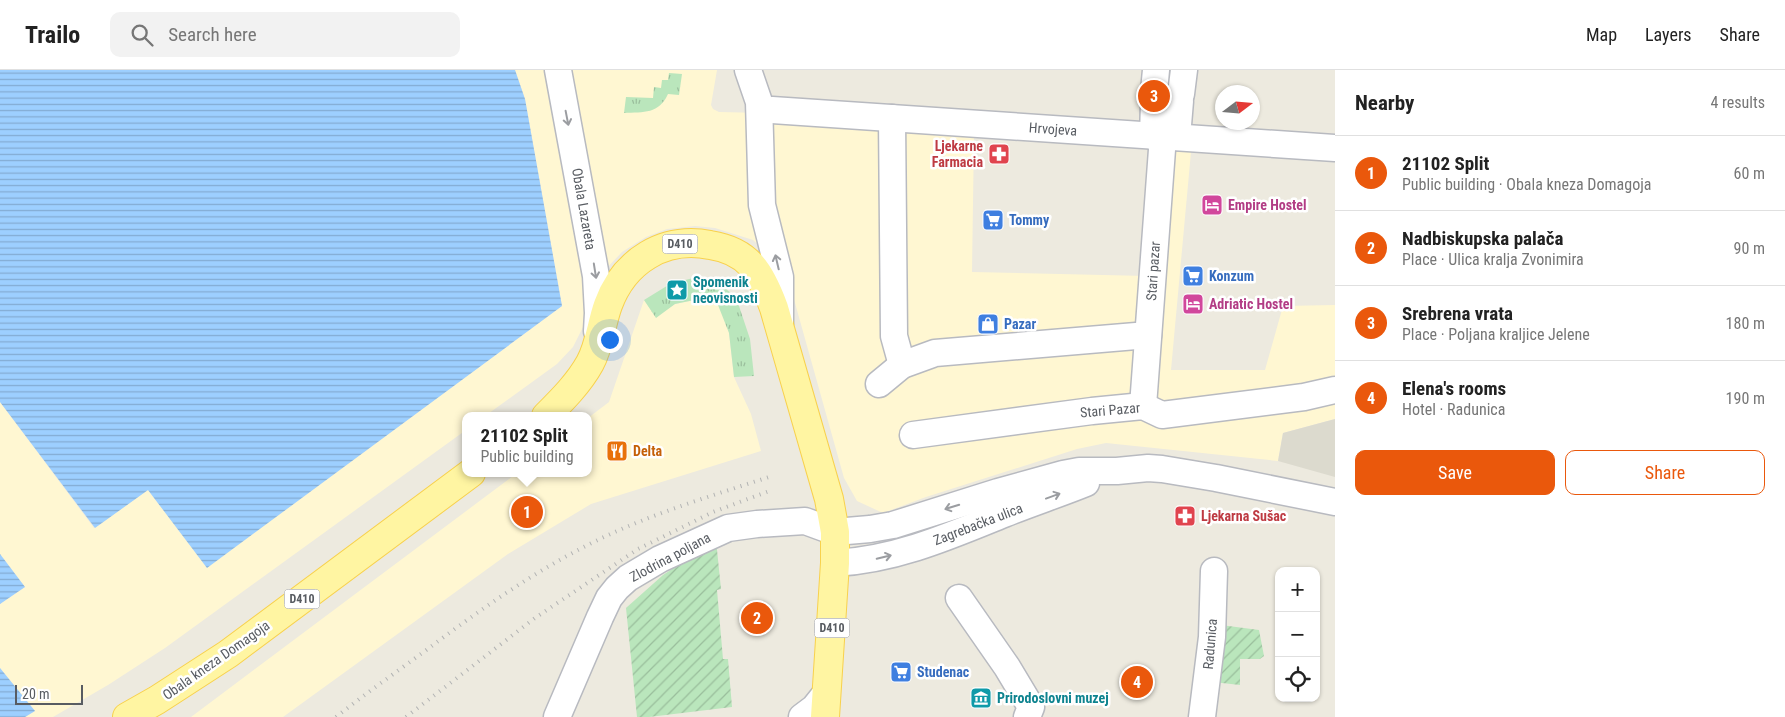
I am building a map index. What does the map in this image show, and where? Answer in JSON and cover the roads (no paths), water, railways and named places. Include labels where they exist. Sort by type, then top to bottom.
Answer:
[{"type":"main road","name":"D410","points":[[550,412],[565,397],[590,363],[614,291],[626,273],[649,253],[679,244],[692,243],[717,246],[740,255],[749,262],[757,271],[768,291],[780,327],[825,486],[835,532],[836,563],[826,705]]},
{"type":"main road","name":"Obala kneza Domagoja","points":[[127,717],[228,654],[466,477]]},
{"type":"street","name":"Obala Lazareta","points":[[558,70],[596,276],[598,313],[596,349]]},
{"type":"street","points":[[748,70],[756,91],[760,110],[762,205],[780,277],[780,327]]},
{"type":"street","points":[[1154,88],[1164,136]]},
{"type":"street","points":[[1164,136],[1182,88]]},
{"type":"street","name":"Hrvojeva","points":[[772,110],[1335,148]]},
{"type":"street","points":[[892,118],[894,336],[902,365]]},
{"type":"street","name":"Stari pazar","points":[[1143,406],[1164,136]]},
{"type":"street","points":[[878,384],[902,365],[935,353],[1148,335]]},
{"type":"street","name":"Stari Pazar","points":[[913,435],[1092,410],[1143,406],[1162,415],[1304,397],[1335,390]]},
{"type":"street","name":"Zagrebačka ulica","points":[[835,532],[893,525],[1063,474],[1080,471],[1162,469],[1335,502]]},
{"type":"street","name":"Zagrebačka ulica","points":[[836,563],[887,557],[949,537],[1118,471]]},
{"type":"street","name":"Zlodrina poljana","points":[[557,717],[609,598],[628,578],[660,559],[718,532],[739,525],[805,521],[835,532]]},
{"type":"street","name":"Radunica","points":[[1202,717],[1212,638],[1214,571]]},
{"type":"street","points":[[959,598],[1007,667],[1030,708],[1027,717]]},
{"type":"street","points":[[802,717],[814,708],[826,705]]},
{"type":"water","points":[[0,70],[515,70],[525,99],[562,306],[207,568],[148,490],[95,528],[0,402]]},
{"type":"water","points":[[0,554],[25,587],[0,604]]},
{"type":"water","points":[[0,668],[35,711],[25,717],[0,717]]},
{"type":"railway","points":[[336,717],[468,620],[534,575],[580,549],[644,520],[769,477]]},
{"type":"railway","points":[[406,717],[535,618],[638,549],[713,512],[772,490]]},
{"type":"place","name":"Srebrena vrata","points":[[1154,96]]},
{"type":"place","name":"Ljekarne Farmacia","points":[[999,154]]},
{"type":"place","name":"Empire Hostel","points":[[1212,205]]},
{"type":"place","name":"Tommy","points":[[993,220]]},
{"type":"place","name":"Konzum","points":[[1193,276]]},
{"type":"place","name":"Spomenik neovisnosti","points":[[677,290]]},
{"type":"place","name":"Adriatic Hostel","points":[[1193,304]]},
{"type":"place","name":"Pazar","points":[[988,324]]},
{"type":"place","name":"Delta","points":[[617,451]]},
{"type":"place","name":"21102 Split","points":[[527,512]]},
{"type":"place","name":"Ljekarna Sušac","points":[[1185,516]]},
{"type":"place","name":"Nadbiskupska palača","points":[[757,618]]},
{"type":"place","name":"Studenac","points":[[901,672]]},
{"type":"place","name":"Elena's rooms","points":[[1137,682]]},
{"type":"place","name":"Prirodoslovni muzej","points":[[981,698]]}]
